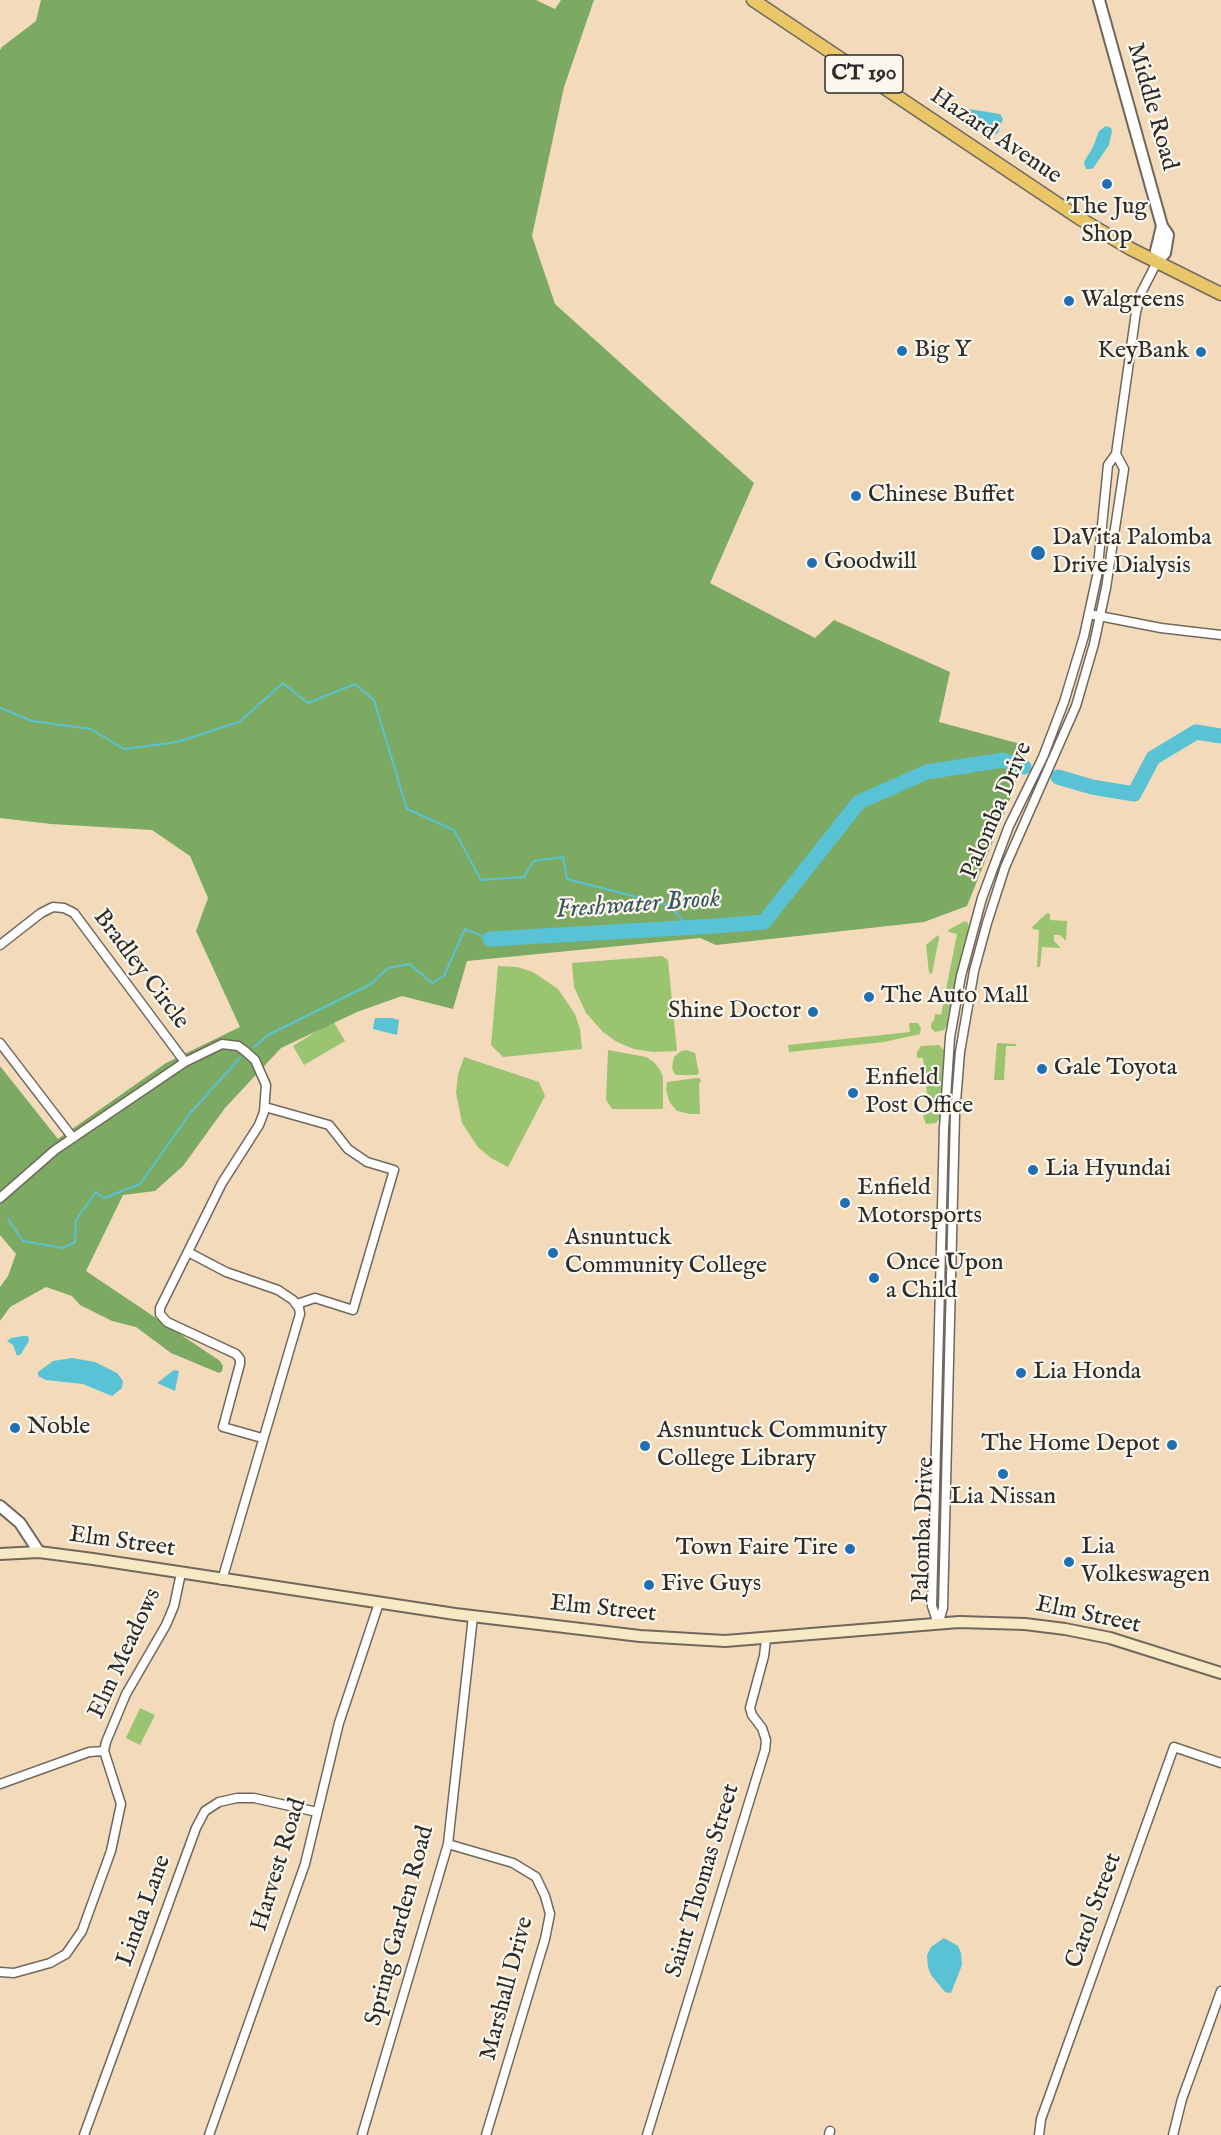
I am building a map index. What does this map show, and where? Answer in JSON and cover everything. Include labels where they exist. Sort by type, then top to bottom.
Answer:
[{"type":"main road","name":"Hazard Avenue","points":[[753,0],[1071,213],[1120,243],[1221,294]]},
{"type":"main road","name":"Elm Street","points":[[39,1552],[379,1603],[640,1636],[722,1641],[938,1624],[1000,1622],[1065,1629],[1131,1644],[1221,1673]]},
{"type":"main road","points":[[0,1554],[39,1552]]},
{"type":"street","name":"Middle Road","points":[[1099,0],[1162,226],[1156,251],[1157,262]]},
{"type":"street","name":"Palomba Drive","points":[[938,1624],[933,1606],[944,1128],[950,1037],[961,976],[979,909],[1009,826],[1043,758],[1084,636],[1097,576],[1108,465],[1116,454],[1137,307],[1157,262]]},
{"type":"street","name":"Palomba Drive","points":[[938,1624],[943,1608],[955,1114],[962,1037],[974,971],[990,912],[1005,867],[1076,705],[1100,616],[1124,469],[1116,454]]},
{"type":"street","points":[[1088,614],[1161,628],[1221,635]]},
{"type":"street","name":"Palomba Drive","points":[[1054,728],[1064,733]]},
{"type":"street","name":"Bradley Circle","points":[[0,945],[41,913],[53,907],[74,913],[185,1062]]},
{"type":"street","name":"Palomba Drive","points":[[979,909],[990,912]]},
{"type":"street","points":[[950,1037],[962,1037]]},
{"type":"street","points":[[0,1043],[73,1138]]},
{"type":"street","name":"Bradley Circle","points":[[0,1198],[55,1150],[185,1062],[222,1044],[238,1046],[255,1060],[266,1085],[265,1107]]},
{"type":"street","points":[[262,1438],[222,1427],[240,1364],[236,1354],[167,1322],[160,1314],[160,1308],[222,1183],[259,1125],[265,1107],[329,1125],[348,1149],[367,1162],[394,1170],[353,1310],[315,1298],[297,1304]]},
{"type":"street","points":[[942,1221],[954,1213]]},
{"type":"street","points":[[188,1252],[226,1272],[278,1290],[297,1304],[300,1314],[222,1580]]},
{"type":"street","name":"Elm Street","points":[[0,1506],[20,1523],[39,1552]]},
{"type":"street","name":"Elm Meadows","points":[[0,1971],[14,1973],[50,1963],[66,1954],[82,1931],[111,1851],[121,1804],[104,1751],[126,1694],[166,1625],[174,1606],[181,1573]]},
{"type":"street","name":"Harvest Road","points":[[209,2135],[305,1864],[339,1723],[379,1603]]},
{"type":"street","name":"Spring Garden Road","points":[[362,2135],[448,1844],[473,1616]]},
{"type":"street","name":"Saint Thomas Street","points":[[647,2135],[765,1749],[766,1740],[762,1728],[752,1715],[750,1708],[764,1656],[766,1639]]},
{"type":"street","name":"Carol Street","points":[[1040,2135],[1041,2119],[1174,1747],[1221,1763]]},
{"type":"street","name":"Elm Meadows","points":[[0,1784],[88,1752],[104,1751]]},
{"type":"street","name":"Linda Lane","points":[[84,2135],[196,1828],[205,1811],[219,1802],[237,1798],[254,1798],[317,1812]]},
{"type":"street","name":"Marshall Drive","points":[[448,1844],[513,1863],[536,1877],[550,1914],[545,1939],[486,2135]]},
{"type":"street","points":[[1173,2135],[1182,2099],[1221,1991]]},
{"type":"green space","points":[[41,0],[536,0],[555,9],[561,0],[594,0],[564,87],[532,236],[555,304],[754,483],[710,583],[815,638],[834,620],[950,672],[939,722],[1028,746],[1012,794],[967,906],[924,922],[716,945],[700,938],[467,961],[453,1009],[402,996],[357,1012],[281,1048],[225,1108],[183,1166],[155,1191],[123,1195],[86,1271],[220,1361],[223,1366],[219,1373],[171,1353],[136,1327],[112,1321],[80,1305],[72,1296],[46,1287],[10,1307],[0,1321],[0,1287],[8,1276],[16,1254],[0,1235],[0,1066],[58,1139],[166,1063],[240,1027],[196,931],[208,898],[190,856],[152,830],[51,824],[0,818],[0,50],[36,21]]},
{"type":"green space","points":[[1047,913],[1050,914],[1050,920],[1067,921],[1066,941],[1060,935],[1054,935],[1054,941],[1061,948],[1042,947],[1040,967],[1037,967],[1039,930],[1032,927]]},
{"type":"green space","points":[[965,921],[969,927],[947,1025],[944,1030],[935,1032],[931,1024],[935,1014],[941,1015],[957,934],[948,930]]},
{"type":"green space","points":[[938,935],[931,974],[929,973],[926,945]]},
{"type":"green space","points":[[662,956],[668,960],[677,1051],[653,1052],[634,1049],[617,1042],[603,1032],[586,1013],[574,987],[572,963]]},
{"type":"green space","points":[[498,966],[517,967],[533,972],[558,989],[575,1014],[580,1029],[582,1049],[503,1057],[491,1045]]},
{"type":"green space","points":[[333,1021],[345,1041],[304,1065],[293,1046]]},
{"type":"green space","points":[[909,1023],[918,1023],[921,1028],[920,1034],[884,1042],[789,1052],[788,1045],[910,1032]]},
{"type":"green space","points":[[997,1043],[1016,1044],[1016,1046],[1006,1046],[1004,1080],[994,1080]]},
{"type":"green space","points":[[939,1045],[944,1050],[940,1118],[936,1123],[926,1124],[923,1116],[929,1112],[923,1058],[917,1058],[917,1052],[921,1046]]},
{"type":"green space","points":[[608,1050],[646,1057],[654,1062],[663,1077],[663,1109],[612,1109],[606,1100]]},
{"type":"green space","points":[[686,1050],[695,1053],[699,1073],[697,1075],[676,1075],[674,1073],[672,1068],[674,1057]]},
{"type":"green space","points":[[464,1057],[539,1082],[545,1096],[508,1167],[491,1158],[478,1147],[462,1123],[456,1092],[458,1075]]},
{"type":"green space","points":[[700,1078],[701,1081],[699,1084],[700,1114],[677,1111],[670,1103],[666,1090],[667,1082]]},
{"type":"green space","points":[[140,1708],[155,1715],[140,1745],[126,1738]]},
{"type":"water","points":[[969,109],[1000,114],[1003,119],[998,133],[993,135],[981,128],[967,112]]},
{"type":"water","points":[[1106,126],[1112,131],[1109,145],[1094,167],[1086,169],[1084,162],[1099,131]]},
{"type":"water","points":[[375,1018],[399,1020],[397,1035],[373,1029]]},
{"type":"water","points":[[28,1336],[29,1341],[21,1354],[17,1356],[13,1345],[7,1341]]},
{"type":"water","points":[[72,1358],[95,1362],[117,1373],[123,1381],[122,1388],[112,1396],[83,1384],[46,1380],[38,1376],[38,1372],[53,1361]]},
{"type":"water","points":[[174,1370],[179,1371],[175,1391],[157,1383]]},
{"type":"water","points":[[944,1938],[958,1946],[961,1953],[962,1965],[951,1993],[945,1992],[931,1975],[928,1967],[927,1955],[931,1947]]},
{"type":"waterway","points":[[0,708],[32,721],[91,729],[124,749],[177,742],[239,722],[283,683],[308,703],[355,684],[374,700],[407,809],[454,830],[481,880],[524,877],[534,861],[563,857],[567,879],[668,905],[690,928]]},
{"type":"waterway","name":"Freshwater Brook","points":[[1058,777],[1092,787],[1134,794],[1153,758],[1196,732],[1221,736]]},
{"type":"waterway","name":"Freshwater Brook","points":[[490,939],[764,922],[859,802],[927,772],[1003,760],[1024,767]]},
{"type":"waterway","name":"Freshwater Brook","points":[[254,1047],[268,1035],[371,984],[388,968],[410,964],[432,983],[444,976],[465,929],[490,939]]},
{"type":"waterway","name":"Freshwater Brook","points":[[8,1219],[23,1241],[63,1248],[75,1242],[76,1220],[96,1192],[104,1198],[140,1184],[191,1112],[240,1058]]},
{"type":"place","name":"The Jug Shop","points":[[1107,184]]},
{"type":"place","name":"Walgreens","points":[[1069,301]]},
{"type":"place","name":"Big Y","points":[[902,351]]},
{"type":"place","name":"KeyBank","points":[[1201,352]]},
{"type":"place","name":"Chinese Buffet","points":[[856,496]]},
{"type":"place","name":"DaVita Palomba Drive Dialysis","points":[[1038,553]]},
{"type":"place","name":"Goodwill","points":[[812,563]]},
{"type":"place","name":"The Auto Mall","points":[[869,997]]},
{"type":"place","name":"Shine Doctor","points":[[813,1012]]},
{"type":"place","name":"Gale Toyota","points":[[1042,1069]]},
{"type":"place","name":"Enfield Post Office","points":[[853,1093]]},
{"type":"place","name":"Lia Hyundai","points":[[1033,1170]]},
{"type":"place","name":"Enfield Motorsports","points":[[845,1203]]},
{"type":"place","name":"Asnuntuck Community College","points":[[553,1253]]},
{"type":"place","name":"Once Upon a Child","points":[[874,1278]]},
{"type":"place","name":"Lia Honda","points":[[1021,1373]]},
{"type":"place","name":"Noble","points":[[15,1428]]},
{"type":"place","name":"The Home Depot","points":[[1172,1445]]},
{"type":"place","name":"Asnuntuck Community College Library","points":[[645,1446]]},
{"type":"place","name":"Lia Nissan","points":[[1003,1474]]},
{"type":"place","name":"Town Faire Tire","points":[[850,1549]]},
{"type":"place","name":"Lia Volkeswagen","points":[[1069,1562]]},
{"type":"place","name":"Five Guys","points":[[649,1585]]}]
